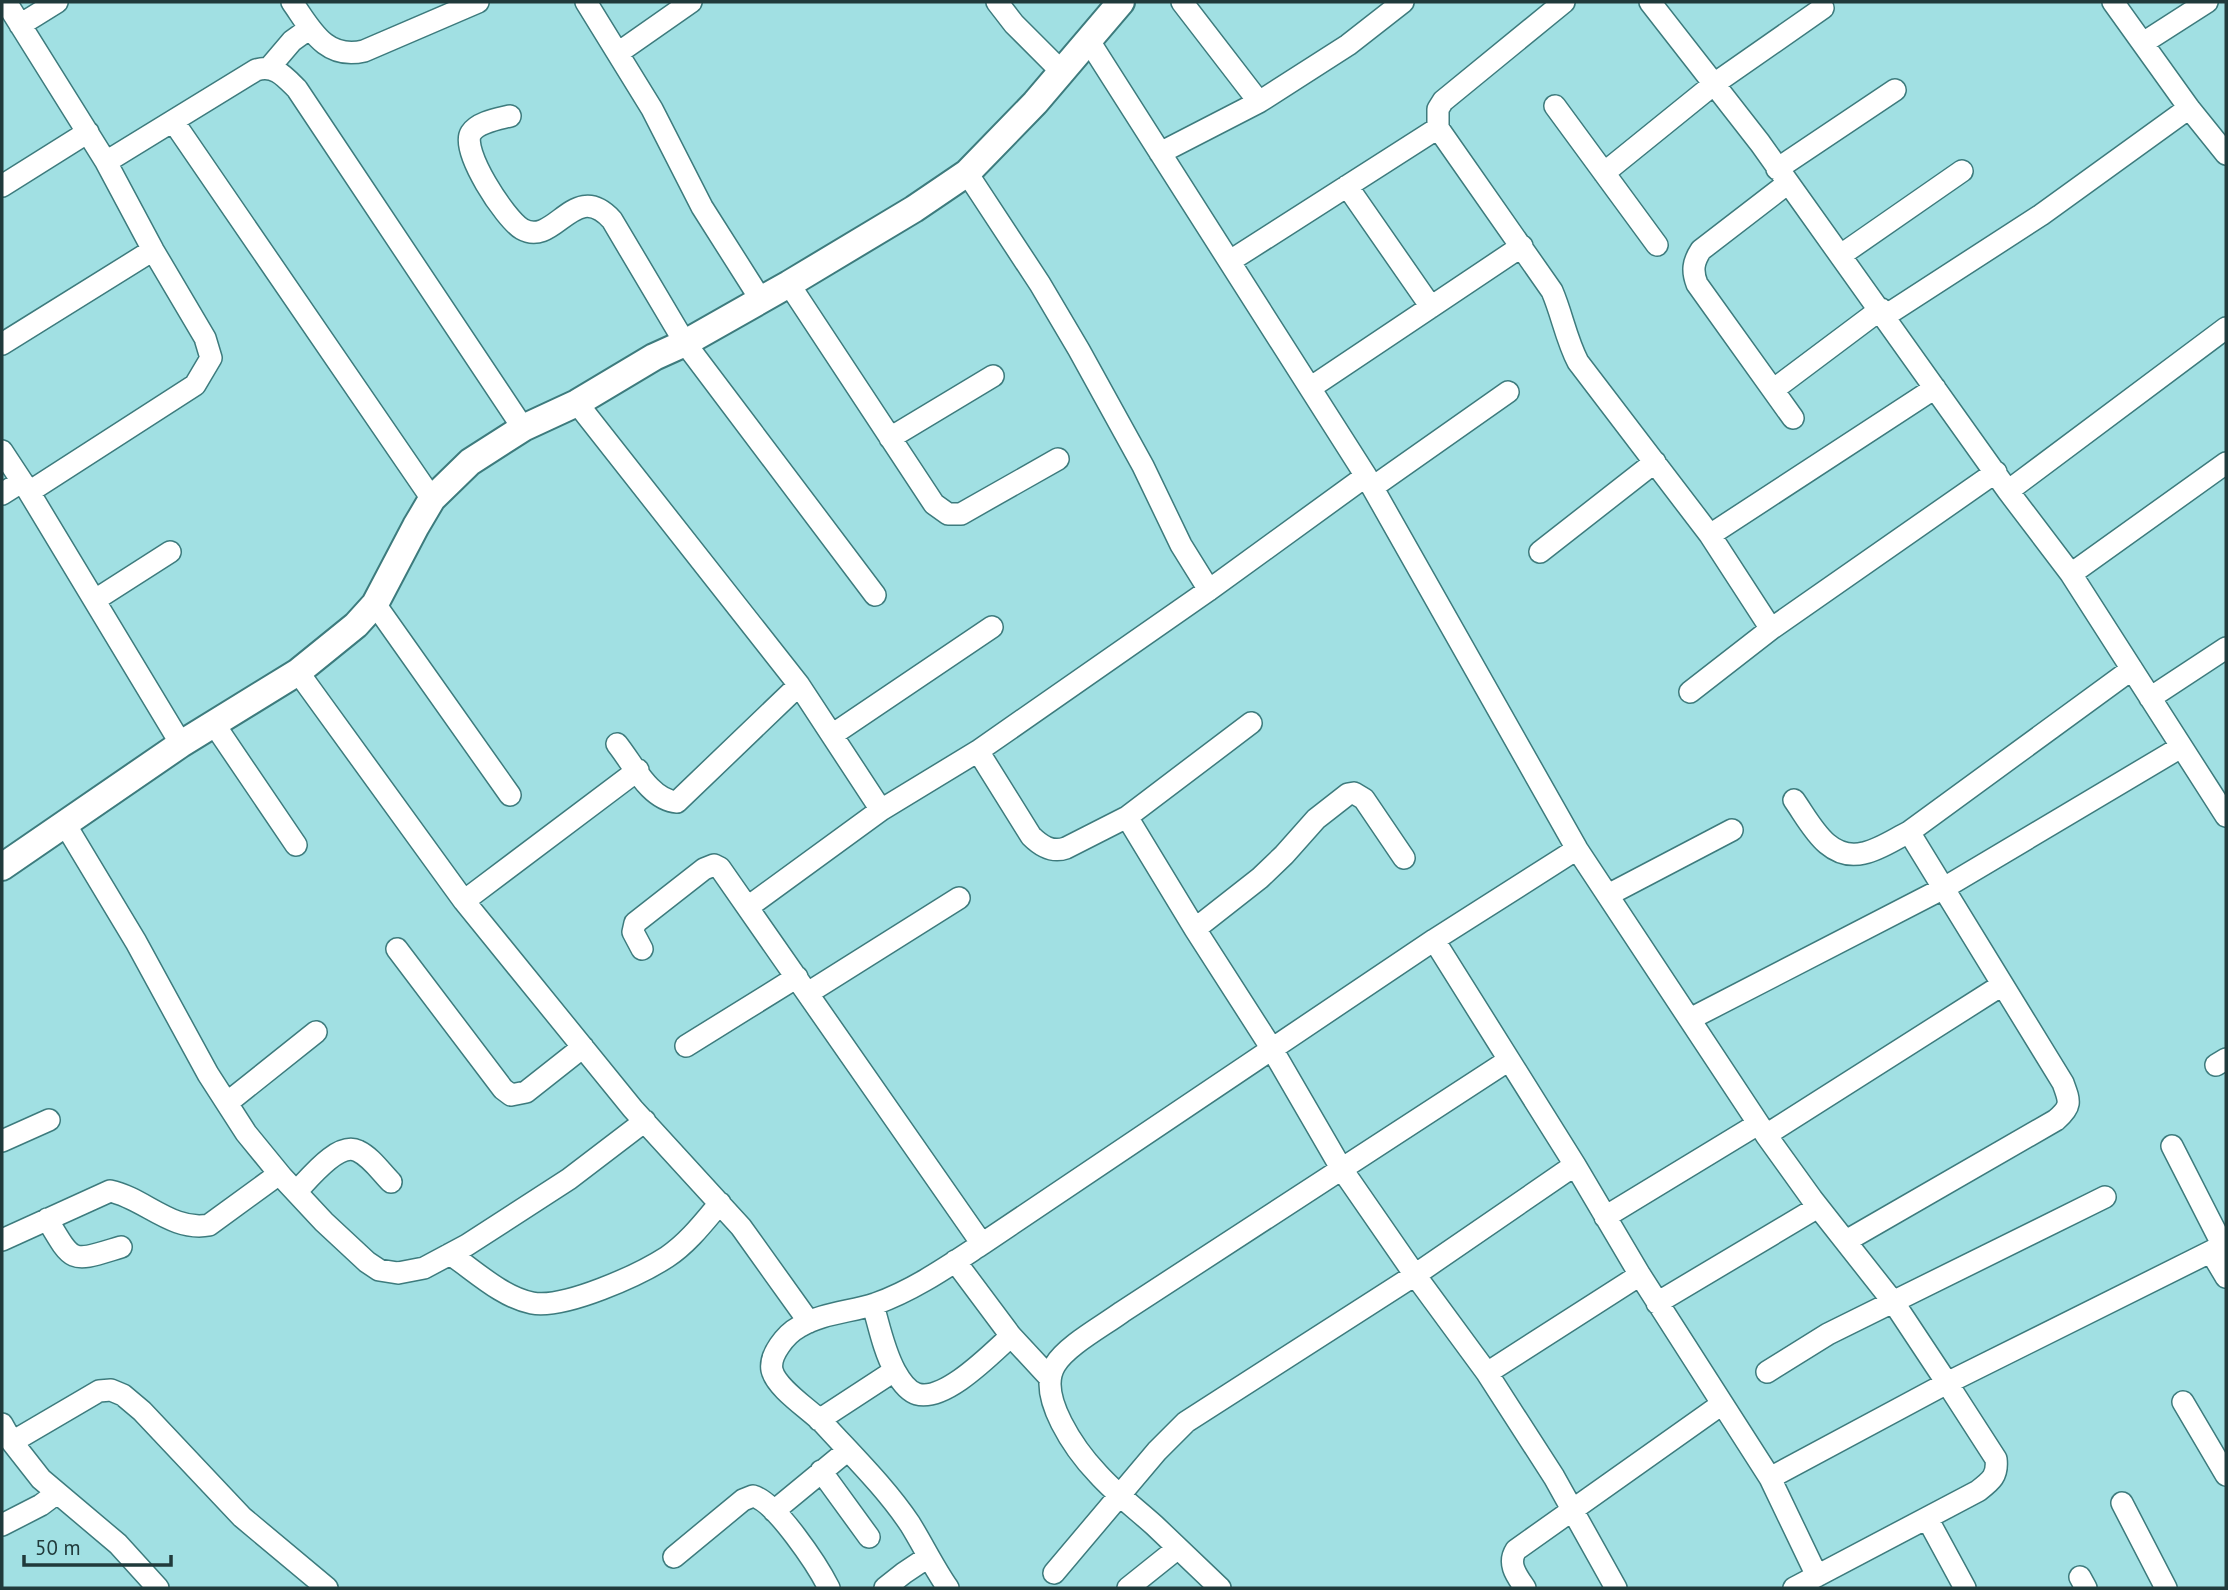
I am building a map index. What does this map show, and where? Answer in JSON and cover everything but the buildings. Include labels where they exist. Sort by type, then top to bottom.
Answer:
[{"type":"street","points":[[2,494],[25,487],[195,385],[211,358],[205,338],[153,250],[106,162],[11,17],[57,2]]},
{"type":"street","points":[[292,2],[324,44],[349,54],[364,51],[478,2]]},
{"type":"street","points":[[618,53],[691,2]]},
{"type":"street","points":[[998,2],[1014,24],[1062,72]]},
{"type":"street","points":[[2,867],[181,744],[298,673],[356,625],[375,604],[432,499],[470,462],[523,428],[577,403],[654,357],[685,343],[789,284],[914,209],[967,173],[1035,103],[1121,2]]},
{"type":"street","points":[[1182,2],[1259,102]]},
{"type":"street","points":[[1160,153],[1259,102],[1348,45],[1403,2]]},
{"type":"street","points":[[1564,2],[1443,101],[1438,109],[1438,128],[1552,291],[1561,312],[1570,348],[1578,362],[1710,535],[1771,629]]},
{"type":"street","points":[[1650,2],[1760,143],[2008,491],[2071,574],[2226,816]]},
{"type":"street","points":[[2113,2],[2189,108],[2225,150]]},
{"type":"street","points":[[2143,43],[2207,2]]},
{"type":"street","points":[[589,3],[652,110],[702,207],[761,300]]},
{"type":"street","points":[[1604,173],[1714,84],[1823,8]]},
{"type":"street","points":[[269,68],[292,41],[310,28]]},
{"type":"street","points":[[1089,41],[1370,481],[1577,849],[1762,1130],[1818,1207],[1894,1303],[1996,1459],[1994,1479],[1979,1491],[1794,1588]]},
{"type":"street","points":[[106,162],[256,70],[276,70],[297,89],[523,428]]},
{"type":"street","points":[[1793,418],[1697,284],[1693,274],[1695,259],[1701,250],[1782,176],[1895,90]]},
{"type":"street","points":[[1555,106],[1657,245]]},
{"type":"street","points":[[1773,390],[1883,313],[2040,215],[2189,108]]},
{"type":"street","points":[[510,116],[479,125],[471,131],[468,140],[474,162],[509,218],[523,230],[534,232],[543,230],[582,206],[595,206],[604,210],[685,343],[875,595]]},
{"type":"street","points":[[173,121],[432,499]]},
{"type":"street","points":[[1230,261],[1438,128]]},
{"type":"street","points":[[2,186],[88,132]]},
{"type":"street","points":[[1841,255],[1962,171]]},
{"type":"street","points":[[967,173],[1072,339],[1143,466],[1181,545],[1209,590]]},
{"type":"street","points":[[1347,186],[1431,307]]},
{"type":"street","points":[[1310,388],[1522,246]]},
{"type":"street","points":[[2,344],[153,250]]},
{"type":"street","points":[[789,284],[934,504],[948,514],[961,514],[1058,459]]},
{"type":"street","points":[[2008,491],[2226,328]]},
{"type":"street","points":[[890,438],[993,376]]},
{"type":"street","points":[[1710,535],[1935,388]]},
{"type":"street","points":[[748,907],[881,810],[978,751],[1209,590],[1508,392]]},
{"type":"street","points":[[577,403],[799,685],[881,810]]},
{"type":"street","points":[[2,451],[181,744]]},
{"type":"street","points":[[1540,552],[1655,462]]},
{"type":"street","points":[[2071,574],[2226,463]]},
{"type":"street","points":[[1690,692],[1771,629],[1996,471]]},
{"type":"street","points":[[95,600],[170,552]]},
{"type":"street","points":[[375,604],[510,795]]},
{"type":"street","points":[[832,736],[992,628]]},
{"type":"street","points":[[2150,698],[2226,648]]},
{"type":"street","points":[[1794,800],[1826,844],[1846,855],[1864,853],[1909,832],[2132,669]]},
{"type":"street","points":[[298,673],[464,901],[645,1121],[741,1227],[809,1322]]},
{"type":"street","points":[[617,744],[655,794],[667,802],[677,802],[799,685]]},
{"type":"street","points":[[978,751],[1031,836],[1041,845],[1057,851],[1126,817],[1251,723]]},
{"type":"street","points":[[214,724],[296,845]]},
{"type":"street","points":[[1690,1019],[1944,888],[2181,747]]},
{"type":"street","points":[[464,901],[638,771]]},
{"type":"street","points":[[1195,929],[1260,878],[1316,819],[1348,794],[1354,793],[1364,799],[1404,858]]},
{"type":"street","points":[[1126,817],[1272,1049],[1341,1168],[1487,1373],[1554,1477],[1616,1588]]},
{"type":"street","points":[[65,824],[143,954],[208,1074],[246,1133],[296,1192],[333,1230],[379,1270],[398,1273],[424,1268],[450,1254],[569,1178],[645,1121]]},
{"type":"street","points":[[1608,895],[1732,830]]},
{"type":"street","points":[[1846,1241],[2056,1120],[2066,1110],[2069,1100],[2063,1083],[1909,832]]},
{"type":"street","points":[[948,1588],[911,1525],[888,1494],[773,1374],[771,1366],[788,1334],[809,1322],[911,1290],[1434,940],[1577,849]]},
{"type":"street","points":[[642,949],[633,932],[635,923],[704,869],[715,865],[720,868],[982,1244]]},
{"type":"street","points":[[686,1046],[959,898]]},
{"type":"street","points":[[1434,940],[1575,1165],[1657,1303],[1770,1478],[1817,1576]]},
{"type":"street","points":[[397,949],[503,1089],[511,1095],[526,1092],[583,1047]]},
{"type":"street","points":[[1605,1217],[1762,1130],[2002,985]]},
{"type":"street","points":[[227,1103],[316,1032]]},
{"type":"street","points":[[1220,1588],[1098,1475],[1079,1451],[1058,1416],[1050,1393],[1050,1378],[1055,1364],[1122,1312],[1508,1060]]},
{"type":"street","points":[[2,1141],[49,1120]]},
{"type":"street","points":[[2172,1146],[2220,1247],[2226,1278]]},
{"type":"street","points":[[296,1192],[336,1154],[346,1148],[363,1154],[391,1182]]},
{"type":"street","points":[[1054,1573],[1157,1451],[1186,1422],[1415,1275],[1575,1165]]},
{"type":"street","points":[[2,1240],[110,1191],[120,1193],[164,1216],[189,1225],[209,1225],[279,1174]]},
{"type":"street","points":[[1767,1372],[1828,1334],[2105,1197]]},
{"type":"street","points":[[450,1254],[509,1295],[533,1303],[555,1303],[622,1280],[668,1256],[686,1241],[720,1203]]},
{"type":"street","points":[[1657,1303],[1818,1207]]},
{"type":"street","points":[[47,1219],[65,1251],[73,1257],[81,1259],[121,1247]]},
{"type":"street","points":[[1770,1478],[1947,1383],[2220,1247]]},
{"type":"street","points":[[955,1261],[1011,1336],[1050,1378]]},
{"type":"street","points":[[1487,1373],[1640,1275]]},
{"type":"street","points":[[873,1304],[894,1370],[907,1388],[915,1393],[925,1395],[947,1388],[1011,1336]]},
{"type":"street","points":[[819,1420],[894,1370]]},
{"type":"street","points":[[158,1588],[118,1545],[41,1479],[7,1433],[99,1391],[111,1390],[123,1395],[142,1411],[242,1517],[327,1588]]},
{"type":"street","points":[[2183,1402],[2226,1475]]},
{"type":"street","points":[[1525,1588],[1511,1563],[1516,1550],[1722,1404]]},
{"type":"street","points":[[774,1511],[848,1450]]},
{"type":"street","points":[[821,1471],[869,1537]]},
{"type":"street","points":[[2,1525],[41,1505],[57,1493]]},
{"type":"street","points":[[674,1557],[743,1500],[753,1496],[762,1499],[774,1511],[801,1544],[829,1588]]},
{"type":"street","points":[[2122,1503],[2166,1588]]},
{"type":"street","points":[[1927,1518],[1965,1588]]},
{"type":"street","points":[[1128,1588],[1178,1548]]},
{"type":"street","points":[[885,1588],[928,1557]]}]
